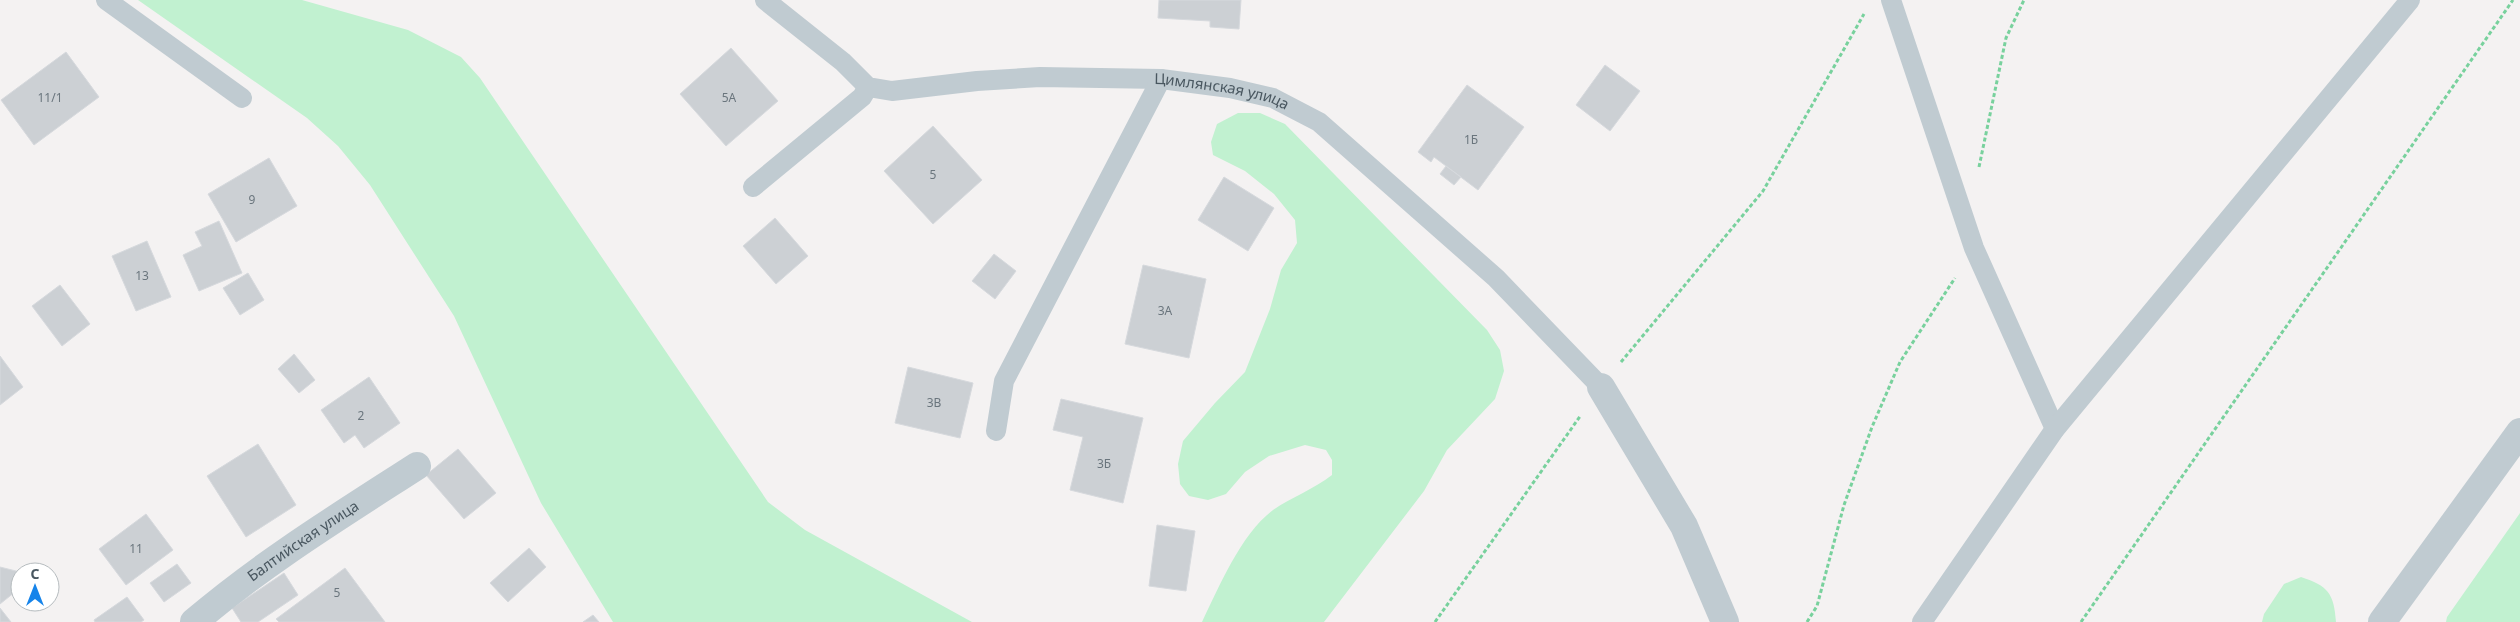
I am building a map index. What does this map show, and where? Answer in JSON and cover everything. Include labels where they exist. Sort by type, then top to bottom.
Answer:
[{"type":"street","points":[[1601,387],[1684,526],[1725,622]]},
{"type":"street","points":[[2382,622],[2520,432]]},
{"type":"street","name":"Балтийская улица","points":[[194,622],[228,593],[311,534],[417,466]]},
{"type":"lane","points":[[106,0],[242,98]]},
{"type":"lane","points":[[753,187],[862,97],[868,87],[842,62],[765,0]]},
{"type":"lane","points":[[1892,0],[1974,248],[2055,429]]},
{"type":"lane","points":[[1922,622],[2055,429],[2410,0]]},
{"type":"lane","name":"Цимлянская улица","points":[[868,87],[892,91],[977,81],[1040,77],[1162,79],[1230,88],[1273,98],[1320,122],[1496,278],[1601,387]]},
{"type":"lane","points":[[996,432],[1004,382],[1162,79]]},
{"type":"path","points":[[1978,171],[2006,38],[2024,0]]},
{"type":"path","points":[[2080,622],[2513,0]]},
{"type":"path","points":[[1435,622],[1601,387],[1763,191],[1867,9]]},
{"type":"path","points":[[1807,622],[1817,606],[1844,505],[1872,427],[1900,362],[1974,248]]},
{"type":"green space","points":[[138,0],[302,0],[408,30],[461,57],[480,78],[768,502],[805,530],[972,622],[613,622],[541,503],[454,316],[370,185],[338,146],[307,118]]},
{"type":"green space","points":[[1238,113],[1260,113],[1285,124],[1487,330],[1500,350],[1504,371],[1495,399],[1447,450],[1424,491],[1324,622],[1202,622],[1232,562],[1261,520],[1280,505],[1318,485],[1332,475],[1332,460],[1326,450],[1305,445],[1269,456],[1245,472],[1226,494],[1208,500],[1189,496],[1180,484],[1178,464],[1183,441],[1215,403],[1245,372],[1270,309],[1281,270],[1297,243],[1295,220],[1274,194],[1245,171],[1213,155],[1211,142],[1217,124]]},
{"type":"green space","points":[[2520,513],[2520,622],[2446,622],[2447,617]]},
{"type":"green space","points":[[2301,577],[2318,584],[2328,592],[2333,604],[2336,622],[2262,622],[2264,614],[2284,584]]},
{"type":"building","points":[[1159,0],[1241,0],[1239,29],[1210,27],[1210,21],[1158,18]]},
{"type":"building","points":[[731,48],[778,101],[726,146],[680,94]]},
{"type":"building","points":[[66,52],[99,97],[34,145],[1,100]]},
{"type":"building","points":[[1605,65],[1640,91],[1610,131],[1576,105]]},
{"type":"building","points":[[1467,85],[1524,127],[1478,190],[1434,157],[1431,162],[1418,152]]},
{"type":"building","points":[[933,126],[982,180],[933,224],[884,171]]},
{"type":"building","points":[[269,158],[297,206],[236,242],[208,194]]},
{"type":"building","points":[[1446,166],[1461,177],[1454,185],[1440,174]]},
{"type":"building","points":[[1224,177],[1274,208],[1248,251],[1198,220]]},
{"type":"building","points":[[775,218],[808,256],[776,284],[743,246]]},
{"type":"building","points":[[219,221],[242,273],[199,291],[183,255],[202,246],[195,232]]},
{"type":"building","points":[[147,241],[171,297],[136,311],[112,256]]},
{"type":"building","points":[[994,254],[1016,271],[995,299],[972,281]]},
{"type":"building","points":[[1143,265],[1206,279],[1189,358],[1125,344]]},
{"type":"building","points":[[248,273],[264,300],[240,315],[223,288]]},
{"type":"building","points":[[60,285],[90,324],[62,346],[32,306]]},
{"type":"building","points":[[294,354],[315,380],[299,393],[278,369]]},
{"type":"building","points":[[0,356],[23,387],[0,405]]},
{"type":"building","points":[[908,367],[973,383],[960,438],[895,423]]},
{"type":"building","points":[[369,377],[400,423],[364,448],[355,435],[344,443],[321,410]]},
{"type":"building","points":[[1061,399],[1143,418],[1123,503],[1070,490],[1083,437],[1053,430]]},
{"type":"building","points":[[258,444],[296,505],[246,537],[207,476]]},
{"type":"building","points":[[458,449],[496,493],[464,519],[426,475]]},
{"type":"building","points":[[146,514],[173,550],[126,585],[99,549]]},
{"type":"building","points":[[1157,525],[1195,531],[1186,591],[1149,586]]},
{"type":"building","points":[[529,548],[546,567],[508,602],[490,583]]},
{"type":"building","points":[[177,564],[191,583],[164,602],[150,583]]},
{"type":"building","points":[[0,567],[10,570],[10,596],[0,604]]},
{"type":"building","points":[[345,568],[385,622],[279,622],[276,619]]},
{"type":"building","points":[[284,573],[298,595],[258,622],[241,622],[232,608]]},
{"type":"building","points":[[127,597],[144,620],[141,622],[95,622],[94,620]]},
{"type":"building","points":[[0,608],[11,622],[0,622]]},
{"type":"building","points":[[593,615],[599,622],[583,622]]}]
